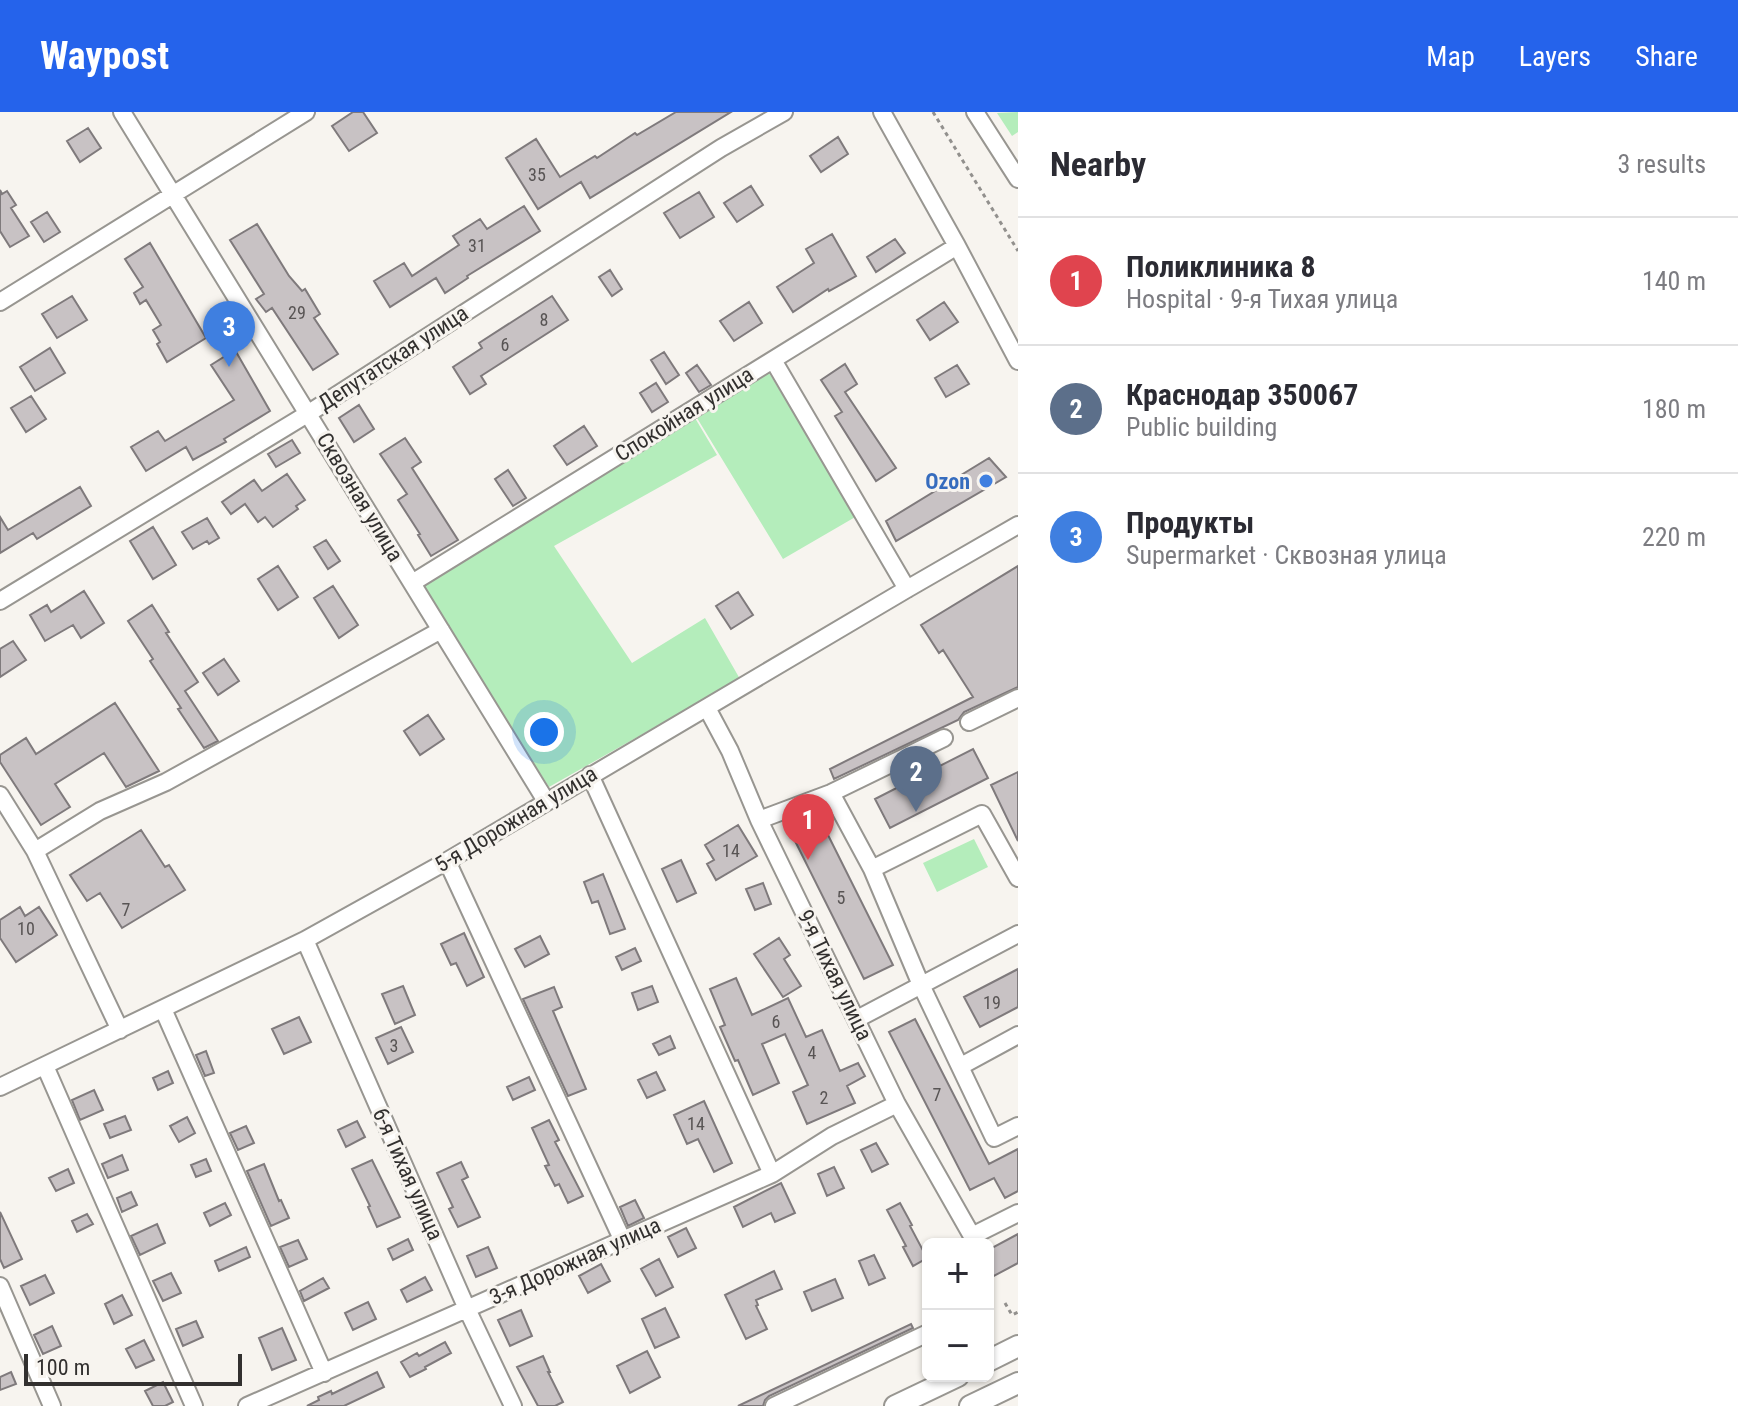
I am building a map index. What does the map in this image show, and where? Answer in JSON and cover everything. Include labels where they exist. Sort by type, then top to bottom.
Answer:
[{"type":"main road","points":[[994,1358],[1018,1346]]},
{"type":"main road","points":[[895,1406],[945,1382]]},
{"type":"main road","points":[[970,1406],[1018,1383]]},
{"type":"street","name":"Сквозная улица","points":[[122,112],[546,801]]},
{"type":"street","points":[[0,302],[306,112]]},
{"type":"street","name":"Депутатская улица","points":[[0,601],[309,413],[721,148],[784,112]]},
{"type":"street","points":[[882,112],[1018,361]]},
{"type":"street","points":[[975,112],[1015,168]]},
{"type":"street","name":"Спокойная улица","points":[[412,583],[957,246]]},
{"type":"street","points":[[773,360],[907,589]]},
{"type":"street","name":"5-я Дорожная улица","points":[[0,1087],[305,940],[447,861],[1018,525]]},
{"type":"street","points":[[35,851],[100,811],[166,782],[441,630]]},
{"type":"street","points":[[969,722],[1017,702]]},
{"type":"street","name":"9-я Тихая улица","points":[[707,708],[897,1104],[971,1238]]},
{"type":"street","points":[[759,820],[831,793],[944,738]]},
{"type":"street","points":[[590,775],[772,1174]]},
{"type":"street","points":[[831,793],[872,869],[921,985],[994,1138],[1018,1126]]},
{"type":"street","points":[[0,795],[35,851],[120,1030]]},
{"type":"street","points":[[872,869],[982,814],[1018,878]]},
{"type":"street","points":[[447,861],[622,1239]]},
{"type":"street","points":[[857,1019],[1018,934]]},
{"type":"street","name":"6-я Тихая улица","points":[[305,940],[467,1309],[513,1406]]},
{"type":"street","points":[[163,1009],[324,1373]]},
{"type":"street","points":[[961,1066],[1018,1035]]},
{"type":"street","points":[[45,1066],[194,1406]]},
{"type":"street","name":"3-я Дорожная улица","points":[[247,1406],[772,1174],[832,1136],[897,1104]]},
{"type":"street","points":[[975,1238],[1018,1213]]},
{"type":"street","points":[[0,1286],[52,1406]]},
{"type":"street","points":[[774,1406],[922,1336]]},
{"type":"path","points":[[933,112],[1018,251]]},
{"type":"path","points":[[1005,1303],[1012,1315],[1018,1312]]},
{"type":"green space","points":[[1018,112],[1018,132],[1012,136],[997,113]]},
{"type":"green space","points":[[769,373],[857,516],[783,559],[697,418]]},
{"type":"green space","points":[[695,418],[717,455],[554,546],[632,663],[705,618],[740,679],[549,787],[421,587]]},
{"type":"green space","points":[[974,839],[988,867],[937,892],[923,863]]},
{"type":"building","points":[[353,112],[363,112],[377,133],[349,151],[332,126]]},
{"type":"building","points":[[676,112],[731,112],[590,198],[581,182],[538,209],[506,158],[536,139],[560,177]]},
{"type":"building","points":[[88,128],[101,148],[80,162],[67,141]]},
{"type":"building","points":[[838,137],[848,154],[821,172],[810,156]]},
{"type":"building","points":[[751,186],[763,205],[737,222],[724,203]]},
{"type":"building","points":[[0,190],[2,194],[7,191],[16,205],[11,208],[29,236],[10,247],[0,231]]},
{"type":"building","points":[[699,192],[714,217],[680,238],[664,213]]},
{"type":"building","points":[[524,206],[540,231],[445,293],[436,278],[390,307],[374,281],[404,263],[412,276],[459,245],[453,236],[480,219],[487,229]]},
{"type":"building","points":[[47,212],[60,232],[44,242],[31,222]]},
{"type":"building","points":[[257,224],[289,276],[302,291],[305,289],[320,314],[314,318],[338,354],[313,370],[272,308],[266,312],[256,299],[264,294],[230,240]]},
{"type":"building","points":[[832,234],[856,276],[828,289],[793,312],[777,287],[814,263],[806,249]]},
{"type":"building","points":[[895,239],[905,253],[876,272],[867,257]]},
{"type":"building","points":[[150,243],[206,338],[167,362],[153,330],[161,325],[146,300],[140,304],[134,293],[143,287],[125,259]]},
{"type":"building","points":[[610,270],[622,289],[612,296],[599,277]]},
{"type":"building","points":[[72,296],[87,320],[57,338],[42,314]]},
{"type":"building","points":[[552,296],[568,320],[481,376],[486,384],[470,394],[453,367],[482,348],[479,343]]},
{"type":"building","points":[[749,302],[762,323],[734,341],[720,321]]},
{"type":"building","points":[[944,302],[958,322],[930,340],[917,320]]},
{"type":"building","points":[[50,348],[65,373],[35,391],[20,367]]},
{"type":"building","points":[[235,350],[270,411],[224,439],[226,442],[193,460],[186,447],[146,471],[131,447],[158,431],[165,441],[234,400],[211,365]]},
{"type":"building","points":[[664,352],[679,375],[666,384],[651,360]]},
{"type":"building","points":[[845,364],[857,384],[845,392],[896,468],[876,481],[835,416],[842,412],[821,380]]},
{"type":"building","points":[[697,365],[711,385],[699,392],[686,373]]},
{"type":"building","points":[[957,365],[969,384],[946,397],[935,378]]},
{"type":"building","points":[[656,383],[668,402],[652,412],[640,393]]},
{"type":"building","points":[[31,396],[46,419],[26,432],[11,408]]},
{"type":"building","points":[[359,405],[374,429],[354,442],[339,418]]},
{"type":"building","points":[[584,426],[597,446],[567,465],[554,446]]},
{"type":"building","points":[[405,438],[421,462],[412,468],[458,540],[431,556],[398,500],[407,494],[380,454]]},
{"type":"building","points":[[292,440],[300,453],[276,467],[268,454]]},
{"type":"building","points":[[989,458],[1006,477],[896,541],[886,521]]},
{"type":"building","points":[[508,470],[526,498],[513,506],[495,479]]},
{"type":"building","points":[[287,474],[305,500],[273,527],[265,517],[258,522],[245,504],[231,514],[222,502],[254,480],[262,491]]},
{"type":"building","points":[[80,487],[91,506],[37,539],[33,533],[0,553],[0,517],[8,530]]},
{"type":"building","points":[[207,518],[219,538],[193,549],[182,532]]},
{"type":"building","points":[[153,527],[176,565],[153,579],[130,541]]},
{"type":"building","points":[[326,540],[340,561],[328,569],[314,547]]},
{"type":"building","points":[[278,566],[298,597],[278,610],[258,579]]},
{"type":"building","points":[[1018,566],[1018,687],[964,712],[958,720],[834,779],[830,769],[973,697],[943,650],[939,653],[921,625]]},
{"type":"building","points":[[333,586],[358,625],[339,638],[314,598]]},
{"type":"building","points":[[84,591],[104,623],[81,638],[73,625],[45,641],[30,615],[47,605],[51,612]]},
{"type":"building","points":[[738,592],[753,615],[731,629],[716,606]]},
{"type":"building","points":[[152,605],[198,682],[185,691],[218,741],[204,748],[128,621]]},
{"type":"building","points":[[13,641],[26,660],[0,677],[0,649]]},
{"type":"building","points":[[224,659],[239,681],[218,695],[203,673]]},
{"type":"building","points":[[115,703],[159,771],[126,787],[104,753],[55,784],[70,807],[41,825],[0,762],[0,755],[26,738],[36,754]]},
{"type":"building","points":[[428,715],[444,739],[420,755],[404,731]]},
{"type":"building","points":[[973,749],[988,778],[890,828],[875,799]]},
{"type":"building","points":[[1018,772],[1018,841],[991,785]]},
{"type":"building","points":[[818,815],[893,965],[864,979],[789,829]]},
{"type":"building","points":[[738,825],[757,856],[716,880],[707,864],[714,860],[705,845]]},
{"type":"building","points":[[141,830],[165,867],[169,865],[185,890],[122,928],[100,893],[87,901],[70,875]]},
{"type":"building","points":[[681,860],[696,893],[677,902],[662,869]]},
{"type":"building","points":[[603,874],[625,929],[610,934],[598,901],[592,903],[584,882]]},
{"type":"building","points":[[763,883],[771,904],[755,910],[746,889]]},
{"type":"building","points":[[20,907],[25,916],[39,907],[57,935],[16,962],[0,938],[0,920]]},
{"type":"building","points":[[464,933],[484,977],[467,986],[456,963],[451,965],[441,944]]},
{"type":"building","points":[[540,936],[549,954],[525,967],[515,949]]},
{"type":"building","points":[[779,938],[790,955],[784,959],[801,986],[783,997],[754,954]]},
{"type":"building","points":[[635,948],[641,961],[622,970],[616,957]]},
{"type":"building","points":[[1018,969],[1018,1007],[980,1027],[964,997]]},
{"type":"building","points":[[736,978],[752,1015],[788,998],[806,1037],[822,1030],[840,1071],[858,1063],[865,1076],[847,1086],[855,1103],[807,1124],[793,1092],[808,1085],[785,1034],[762,1044],[779,1083],[753,1095],[720,1027],[725,1025],[710,989]]},
{"type":"building","points":[[403,986],[415,1015],[395,1024],[382,994]]},
{"type":"building","points":[[652,986],[658,1002],[638,1010],[632,993]]},
{"type":"building","points":[[554,987],[562,1007],[553,1011],[586,1089],[568,1096],[523,999]]},
{"type":"building","points":[[299,1017],[311,1042],[284,1054],[272,1029]]},
{"type":"building","points":[[915,1019],[989,1164],[1018,1149],[1018,1191],[1005,1198],[994,1178],[970,1190],[889,1032]]},
{"type":"building","points":[[401,1027],[413,1052],[388,1064],[376,1038]]},
{"type":"building","points":[[670,1036],[675,1048],[659,1055],[653,1044]]},
{"type":"building","points":[[206,1051],[214,1073],[205,1076],[196,1055]]},
{"type":"building","points":[[168,1071],[173,1083],[158,1090],[153,1078]]},
{"type":"building","points":[[656,1072],[665,1090],[647,1098],[638,1080]]},
{"type":"building","points":[[529,1077],[535,1090],[513,1100],[507,1087]]},
{"type":"building","points":[[94,1090],[103,1110],[80,1120],[72,1100]]},
{"type":"building","points":[[704,1101],[732,1163],[714,1172],[698,1139],[687,1144],[674,1115]]},
{"type":"building","points":[[125,1116],[131,1130],[110,1138],[104,1124]]},
{"type":"building","points":[[187,1117],[195,1133],[179,1142],[170,1126]]},
{"type":"building","points":[[549,1120],[559,1140],[555,1142],[583,1196],[568,1203],[545,1166],[549,1165],[532,1128]]},
{"type":"building","points":[[357,1121],[365,1137],[346,1147],[338,1130]]},
{"type":"building","points":[[246,1126],[254,1143],[238,1150],[230,1133]]},
{"type":"building","points":[[876,1143],[888,1164],[872,1172],[861,1150]]},
{"type":"building","points":[[122,1155],[128,1170],[108,1178],[102,1164]]},
{"type":"building","points":[[206,1159],[211,1171],[196,1177],[191,1165]]},
{"type":"building","points":[[372,1160],[400,1217],[377,1227],[352,1169]]},
{"type":"building","points":[[461,1162],[468,1177],[462,1180],[480,1217],[458,1227],[449,1209],[453,1207],[437,1173]]},
{"type":"building","points":[[264,1164],[289,1218],[271,1226],[247,1171]]},
{"type":"building","points":[[834,1167],[844,1188],[827,1196],[818,1174]]},
{"type":"building","points":[[68,1169],[74,1183],[56,1191],[49,1178]]},
{"type":"building","points":[[781,1183],[795,1213],[775,1222],[771,1213],[743,1227],[734,1207]]},
{"type":"building","points":[[131,1192],[137,1205],[122,1212],[117,1198]]},
{"type":"building","points":[[635,1200],[644,1218],[628,1226],[620,1207]]},
{"type":"building","points":[[225,1203],[231,1215],[210,1226],[204,1213]]},
{"type":"building","points":[[900,1203],[912,1225],[922,1249],[922,1261],[913,1266],[903,1247],[906,1246],[887,1210]]},
{"type":"building","points":[[0,1212],[22,1259],[4,1268],[0,1259]]},
{"type":"building","points":[[87,1214],[93,1224],[77,1232],[72,1221]]},
{"type":"building","points":[[157,1224],[165,1243],[140,1255],[131,1236]]},
{"type":"building","points":[[686,1228],[696,1248],[678,1257],[668,1237]]},
{"type":"building","points":[[1018,1234],[1018,1263],[994,1276],[994,1247]]},
{"type":"building","points":[[408,1239],[413,1250],[393,1260],[388,1249]]},
{"type":"building","points":[[298,1240],[307,1259],[289,1267],[280,1247]]},
{"type":"building","points":[[246,1247],[250,1257],[219,1271],[215,1261]]},
{"type":"building","points":[[488,1247],[497,1268],[476,1277],[467,1256]]},
{"type":"building","points":[[874,1255],[885,1278],[869,1285],[859,1261]]},
{"type":"building","points":[[659,1259],[673,1287],[656,1296],[641,1269]]},
{"type":"building","points":[[601,1264],[610,1281],[588,1293],[579,1276]]},
{"type":"building","points":[[774,1271],[782,1289],[756,1300],[767,1329],[746,1339],[725,1295]]},
{"type":"building","points":[[171,1273],[181,1293],[163,1301],[153,1281]]},
{"type":"building","points":[[45,1275],[54,1293],[30,1305],[21,1286]]},
{"type":"building","points":[[425,1277],[432,1290],[407,1302],[401,1290]]},
{"type":"building","points":[[323,1278],[329,1288],[304,1301],[300,1291]]},
{"type":"building","points":[[835,1279],[843,1298],[812,1311],[804,1292]]},
{"type":"building","points":[[122,1295],[132,1315],[114,1324],[105,1304]]},
{"type":"building","points":[[368,1302],[376,1319],[353,1330],[345,1313]]},
{"type":"building","points":[[665,1308],[679,1337],[655,1348],[642,1319]]},
{"type":"building","points":[[521,1310],[532,1336],[510,1346],[498,1320]]},
{"type":"building","points":[[196,1321],[203,1337],[183,1346],[176,1329]]},
{"type":"building","points":[[911,1324],[913,1328],[769,1396],[763,1406],[738,1406]]},
{"type":"building","points":[[52,1326],[61,1346],[43,1354],[34,1335]]},
{"type":"building","points":[[282,1328],[296,1360],[272,1370],[259,1338]]},
{"type":"building","points":[[144,1340],[154,1360],[136,1368],[126,1349]]},
{"type":"building","points":[[445,1342],[451,1353],[410,1377],[401,1362]]},
{"type":"building","points":[[647,1351],[660,1377],[630,1393],[617,1366]]},
{"type":"building","points":[[543,1356],[563,1402],[555,1406],[538,1406],[517,1367]]},
{"type":"building","points":[[11,1372],[16,1384],[0,1390],[0,1377]]},
{"type":"building","points":[[377,1372],[384,1387],[344,1406],[307,1406],[319,1400],[318,1397],[331,1391],[332,1394]]},
{"type":"building","points":[[163,1382],[173,1402],[153,1406],[145,1391]]},
{"type":"place","name":"Продукты","points":[[229,367]]},
{"type":"place","name":"Ozon","points":[[986,481]]},
{"type":"place","name":"Краснодар 350067","points":[[916,812]]},
{"type":"place","name":"Поликлиника 8","points":[[808,860]]}]
